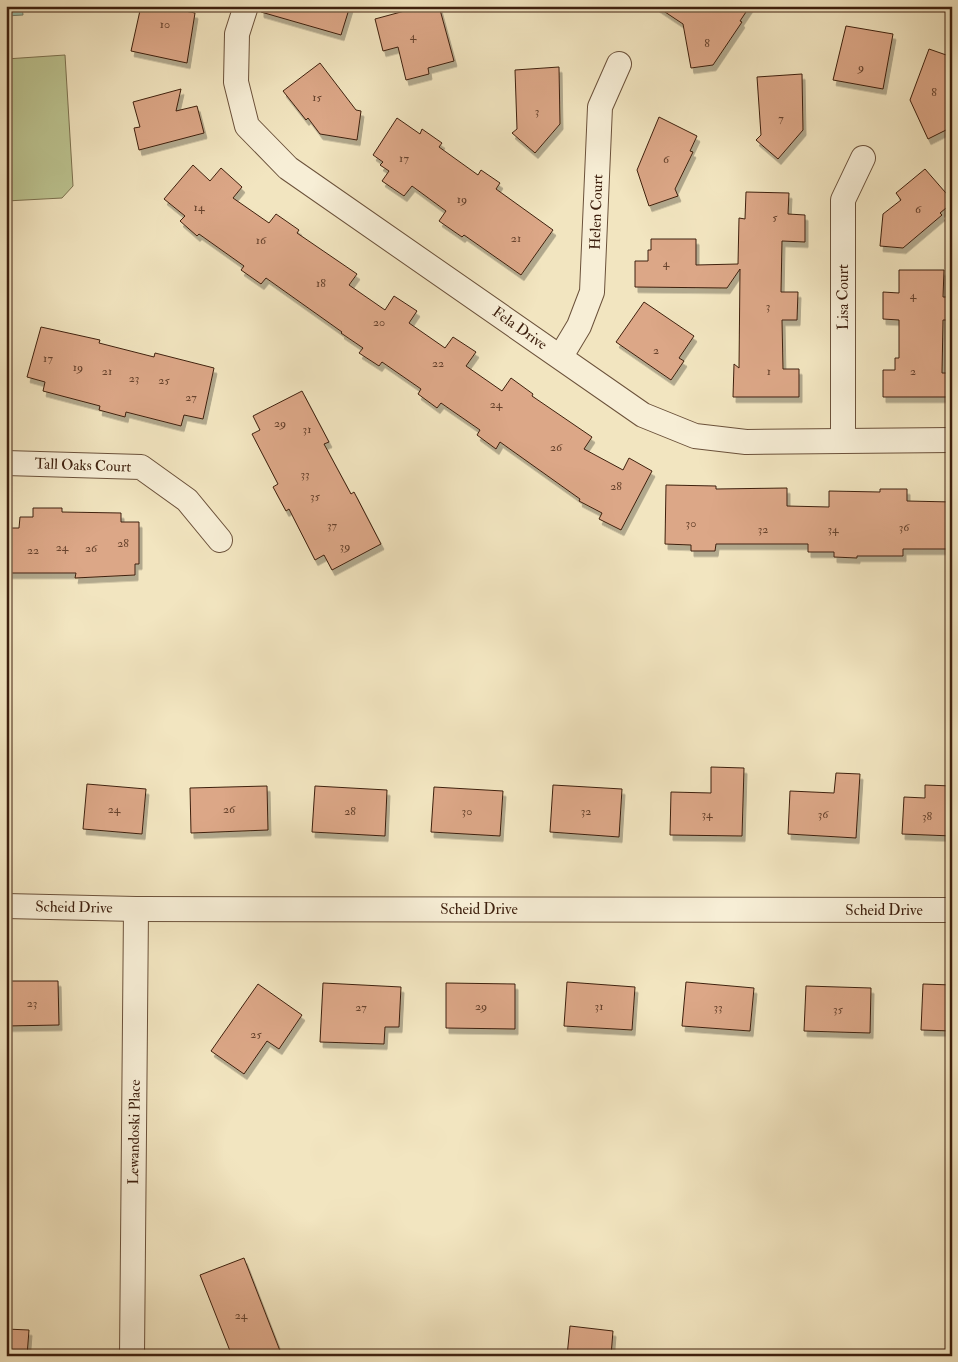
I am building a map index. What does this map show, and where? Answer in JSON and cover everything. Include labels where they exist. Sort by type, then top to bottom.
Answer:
[{"type":"street","name":"Fela Drive","points":[[246,6],[237,34],[236,82],[247,126],[288,168],[643,415],[695,436],[746,442],[952,440]]},
{"type":"street","name":"Helen Court","points":[[560,356],[579,326],[592,292],[600,107],[619,64]]},
{"type":"street","name":"Lisa Court","points":[[842,440],[842,200],[863,158]]},
{"type":"street","name":"Tall Oaks Court","points":[[6,463],[141,467],[187,500],[220,540]]},
{"type":"street","name":"Scheid Drive","points":[[6,906],[136,909],[952,910]]},
{"type":"street","name":"Lewandoski Place","points":[[132,1356],[136,909]]},
{"type":"shaded area","points":[[65,55],[73,186],[62,198],[6,201],[6,59]]},
{"type":"water","points":[[6,6],[22,6],[23,15],[6,16]]},
{"type":"building","points":[[141,6],[170,11],[170,8],[195,13],[187,63],[131,51]]},
{"type":"building","points":[[261,6],[350,6],[341,35],[261,12]]},
{"type":"building","points":[[423,6],[439,6],[454,61],[428,68],[429,74],[406,80],[398,47],[383,51],[375,19]]},
{"type":"building","points":[[656,6],[750,6],[740,21],[742,22],[713,65],[691,68],[683,24]]},
{"type":"building","points":[[846,26],[893,34],[883,89],[833,80]]},
{"type":"building","points":[[929,49],[952,57],[952,127],[928,139],[910,100]]},
{"type":"building","points":[[320,63],[356,110],[361,111],[357,140],[320,134],[283,91]]},
{"type":"building","points":[[559,67],[560,124],[535,153],[512,133],[517,129],[515,70]]},
{"type":"building","points":[[802,74],[803,130],[778,159],[756,140],[761,135],[757,77]]},
{"type":"building","points":[[181,89],[176,111],[197,106],[204,133],[139,150],[134,128],[140,127],[133,102]]},
{"type":"building","points":[[659,117],[697,136],[690,151],[693,152],[675,189],[678,196],[649,206],[637,170]]},
{"type":"building","points":[[397,118],[420,134],[422,129],[442,143],[439,147],[478,175],[481,170],[500,183],[496,189],[553,230],[521,275],[464,235],[462,237],[439,221],[446,211],[412,186],[404,196],[382,181],[389,171],[380,165],[383,162],[373,155]]},
{"type":"building","points":[[193,165],[210,181],[221,168],[242,187],[233,198],[269,223],[276,214],[299,230],[297,233],[357,274],[349,285],[385,310],[394,296],[417,311],[409,323],[445,348],[453,337],[476,352],[466,366],[502,391],[511,378],[533,394],[532,396],[592,437],[584,449],[623,470],[629,458],[652,471],[621,530],[599,519],[602,513],[579,501],[580,499],[500,442],[496,449],[477,435],[480,430],[441,403],[437,408],[418,394],[421,389],[382,362],[379,366],[359,353],[363,348],[266,278],[261,284],[241,270],[244,266],[199,234],[197,236],[180,221],[185,216],[164,199]]},
{"type":"building","points":[[925,169],[952,200],[952,203],[940,213],[942,215],[903,248],[880,246],[883,214],[901,200],[896,193]]},
{"type":"building","points":[[746,192],[789,193],[788,214],[805,215],[805,242],[782,241],[781,292],[798,292],[797,320],[782,320],[783,369],[799,369],[799,397],[733,397],[734,364],[739,368],[740,269],[727,288],[635,287],[635,261],[648,261],[651,239],[696,239],[696,265],[738,264],[739,218],[745,219]]},
{"type":"building","points":[[899,270],[944,270],[943,297],[949,297],[949,320],[943,320],[942,373],[947,373],[947,397],[883,397],[883,370],[895,370],[895,358],[899,358],[899,320],[883,319],[883,292],[899,293]]},
{"type":"building","points":[[644,302],[694,336],[679,358],[684,361],[671,380],[616,342]]},
{"type":"building","points":[[41,327],[100,340],[99,343],[154,357],[155,353],[214,368],[203,419],[184,415],[181,426],[126,412],[125,417],[99,410],[100,406],[43,391],[45,382],[27,377]]},
{"type":"building","points":[[302,391],[329,442],[324,444],[351,494],[354,492],[381,544],[332,570],[324,555],[315,560],[289,509],[286,511],[273,487],[278,484],[252,434],[260,430],[253,416]]},
{"type":"building","points":[[666,485],[716,486],[716,489],[787,488],[787,506],[829,507],[829,491],[880,492],[880,489],[907,489],[907,501],[952,502],[952,549],[903,549],[903,556],[857,556],[857,558],[834,557],[834,552],[808,552],[808,544],[716,544],[715,551],[691,551],[691,545],[665,544]]},
{"type":"building","points":[[33,508],[62,508],[62,512],[121,513],[121,522],[139,522],[139,564],[135,564],[135,575],[75,578],[76,573],[6,573],[6,528],[19,528],[20,517],[33,517]]},
{"type":"building","points":[[711,767],[744,768],[742,836],[670,835],[671,792],[711,793]]},
{"type":"building","points":[[836,773],[860,774],[856,838],[788,834],[790,791],[834,793]]},
{"type":"building","points":[[87,784],[146,789],[142,834],[83,829]]},
{"type":"building","points":[[553,785],[622,789],[619,837],[550,832]]},
{"type":"building","points":[[925,785],[952,786],[952,836],[902,834],[904,797],[925,798]]},
{"type":"building","points":[[267,786],[268,830],[191,833],[190,788]]},
{"type":"building","points":[[315,786],[387,790],[385,836],[312,832]]},
{"type":"building","points":[[434,787],[503,791],[500,836],[431,832]]},
{"type":"building","points":[[6,981],[58,981],[59,1025],[6,1026]]},
{"type":"building","points":[[567,982],[635,987],[632,1030],[564,1026]]},
{"type":"building","points":[[686,982],[754,988],[750,1031],[682,1026]]},
{"type":"building","points":[[323,983],[401,987],[399,1027],[385,1027],[384,1044],[320,1042]]},
{"type":"building","points":[[446,983],[515,984],[515,1029],[446,1028]]},
{"type":"building","points":[[258,984],[302,1015],[279,1049],[267,1041],[244,1074],[211,1051]]},
{"type":"building","points":[[923,984],[952,985],[952,1031],[921,1030]]},
{"type":"building","points":[[806,986],[871,988],[870,1033],[804,1031]]},
{"type":"building","points":[[244,1258],[282,1356],[232,1356],[200,1275]]},
{"type":"building","points":[[570,1326],[613,1331],[611,1356],[567,1356]]},
{"type":"building","points":[[6,1329],[29,1330],[27,1356],[6,1356]]}]
